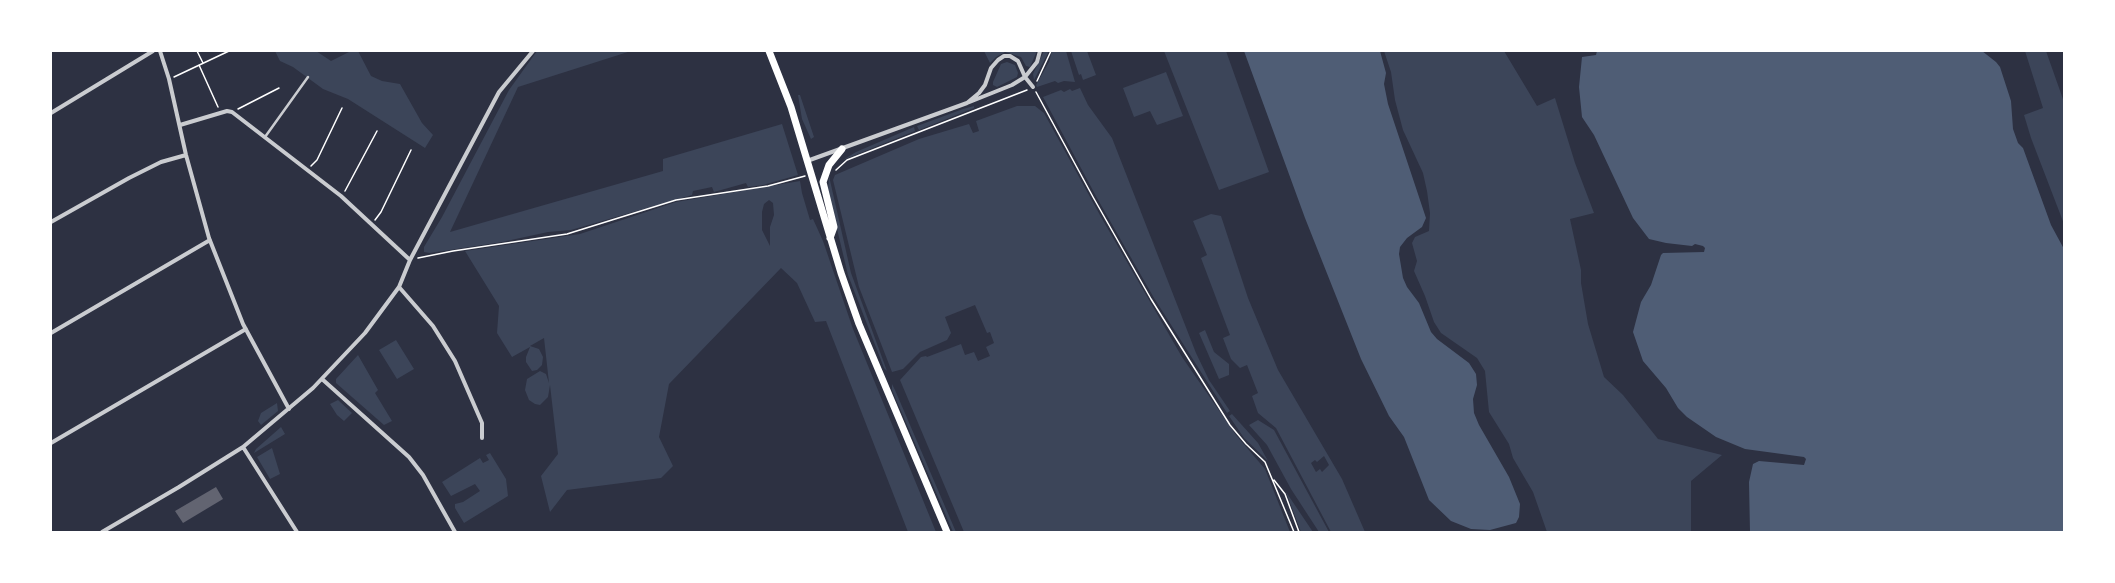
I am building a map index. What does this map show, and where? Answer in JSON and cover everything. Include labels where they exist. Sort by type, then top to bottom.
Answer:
[{"type":"main road","points":[[769,51],[791,107],[830,238],[859,324],[946,532]]},
{"type":"main road","points":[[830,238],[834,227],[823,182],[829,165],[842,149]]},
{"type":"street","points":[[51,113],[153,51]]},
{"type":"street","points":[[160,51],[169,79],[186,155],[210,240],[246,329],[289,409]]},
{"type":"street","points":[[102,532],[180,487],[243,447],[289,409],[322,379],[368,328],[398,287],[410,260],[499,92],[533,51]]},
{"type":"street","points":[[807,161],[967,103],[1025,78],[1037,62],[1040,51]]},
{"type":"street","points":[[967,103],[979,93],[985,85],[991,68],[1004,56],[1010,56],[1018,61],[1025,78],[1034,87]]},
{"type":"street","points":[[180,125],[220,113],[232,112],[308,169],[341,196],[372,223],[410,260]]},
{"type":"street","points":[[51,222],[129,178],[162,162],[186,155]]},
{"type":"street","points":[[51,333],[210,240]]},
{"type":"street","points":[[398,287],[432,326],[454,361],[482,423],[482,438]]},
{"type":"street","points":[[51,443],[246,329]]},
{"type":"street","points":[[322,379],[409,458],[427,481],[455,532]]},
{"type":"street","points":[[243,447],[296,532]]},
{"type":"lane","points":[[265,137],[308,77]]},
{"type":"path","points":[[197,51],[203,63]]},
{"type":"path","points":[[169,79],[228,51]]},
{"type":"path","points":[[836,170],[847,160],[1034,87],[1051,51]]},
{"type":"path","points":[[199,65],[217,102],[220,113]]},
{"type":"path","points":[[1034,87],[1093,197],[1151,299],[1230,425],[1246,444],[1265,462],[1273,478],[1294,532]]},
{"type":"path","points":[[232,112],[279,88]]},
{"type":"path","points":[[308,169],[317,160],[342,108]]},
{"type":"path","points":[[341,196],[349,186],[377,131]]},
{"type":"path","points":[[372,223],[381,212],[411,150]]},
{"type":"path","points":[[410,260],[453,251],[567,234],[676,200],[768,186],[810,174]]},
{"type":"path","points":[[1273,478],[1285,494],[1299,532]]},
{"type":"shaded area","points":[[275,51],[316,51],[331,61],[351,51],[358,51],[371,76],[382,81],[400,84],[422,123],[433,135],[425,148],[348,99],[323,89],[293,67],[280,61]]},
{"type":"shaded area","points":[[537,51],[631,51],[518,87],[450,232],[663,171],[663,159],[782,124],[798,175],[763,185],[748,187],[746,183],[714,192],[712,187],[693,191],[692,195],[571,230],[548,232],[502,242],[430,253],[424,252],[424,247],[442,217],[509,90]]},
{"type":"shaded area","points":[[984,51],[1037,51],[1030,67],[1026,66],[1021,57],[1005,52],[996,57],[990,63]]},
{"type":"shaded area","points":[[1044,51],[1049,51],[1034,80],[1033,74]]},
{"type":"shaded area","points":[[1052,51],[1066,51],[1075,82],[1064,81],[1058,83],[1055,81],[1037,87],[1036,85],[1049,62]]},
{"type":"shaded area","points":[[1071,51],[1087,51],[1096,75],[1083,80],[1081,74],[1079,75]]},
{"type":"shaded area","points":[[1164,51],[1226,51],[1269,172],[1219,190]]},
{"type":"shaded area","points":[[1244,51],[1380,51],[1386,73],[1384,84],[1388,104],[1426,218],[1422,227],[1407,238],[1400,247],[1399,254],[1403,278],[1407,287],[1419,303],[1431,332],[1437,339],[1469,363],[1476,374],[1477,385],[1473,399],[1474,413],[1479,425],[1509,477],[1520,504],[1519,517],[1516,523],[1490,530],[1471,529],[1451,521],[1429,500],[1404,437],[1389,416],[1361,359],[1305,218]]},
{"type":"shaded area","points":[[1384,51],[1504,51],[1537,106],[1555,98],[1575,163],[1594,213],[1570,219],[1581,270],[1581,283],[1588,324],[1604,377],[1623,395],[1658,439],[1722,455],[1691,481],[1691,532],[1547,532],[1533,492],[1513,458],[1509,444],[1489,412],[1485,371],[1477,358],[1441,333],[1434,322],[1414,271],[1417,261],[1412,243],[1415,237],[1429,231],[1430,213],[1427,191],[1423,173],[1403,130],[1395,100],[1391,72]]},
{"type":"shaded area","points":[[1597,51],[1982,51],[1996,62],[2000,67],[2011,101],[2013,129],[2018,143],[2023,148],[2051,225],[2064,249],[2064,532],[1750,532],[1749,482],[1753,464],[1759,461],[1804,465],[1806,459],[1804,457],[1745,449],[1716,437],[1687,417],[1678,408],[1666,388],[1643,361],[1633,332],[1641,302],[1651,285],[1661,255],[1663,253],[1704,252],[1705,248],[1695,244],[1692,246],[1666,243],[1649,239],[1633,218],[1594,135],[1582,117],[1579,87],[1582,57],[1596,55]]},
{"type":"shaded area","points":[[2025,51],[2046,51],[2064,102],[2064,224],[2031,138],[2024,115],[2043,108]]},
{"type":"shaded area","points":[[1007,62],[1015,65],[1018,73],[1017,77],[997,87],[993,85],[1001,64]]},
{"type":"shaded area","points":[[1166,72],[1183,116],[1157,125],[1150,111],[1134,117],[1123,88]]},
{"type":"shaded area","points":[[1080,88],[1088,105],[1112,138],[1196,353],[1209,380],[1230,411],[1227,413],[1154,298],[1097,198],[1043,97],[1061,90],[1064,92],[1070,89],[1072,91]]},
{"type":"shaded area","points":[[798,95],[800,95],[814,137],[811,139],[802,119]]},
{"type":"shaded area","points":[[974,106],[974,108],[919,130],[917,126],[963,109]]},
{"type":"shaded area","points":[[1017,106],[1035,106],[1044,113],[1101,217],[1182,357],[1236,435],[1265,469],[1290,532],[964,532],[900,380],[921,357],[927,357],[961,344],[965,355],[974,352],[978,361],[990,356],[986,347],[994,343],[990,332],[987,333],[975,305],[945,317],[951,333],[947,340],[920,352],[903,369],[892,372],[859,287],[833,180],[835,175],[919,139],[969,124],[973,133],[979,131],[976,121]]},
{"type":"shaded area","points":[[914,127],[915,131],[843,160],[856,152]]},
{"type":"shaded area","points":[[829,176],[851,273],[887,371],[884,368],[848,275],[828,191]]},
{"type":"shaded area","points":[[800,181],[810,220],[813,219],[823,241],[853,329],[936,532],[908,532],[826,321],[815,322],[797,283],[781,268],[669,384],[659,437],[673,466],[661,478],[567,490],[550,512],[541,476],[558,454],[550,385],[548,397],[540,405],[529,400],[525,390],[527,379],[540,371],[546,374],[549,383],[544,338],[530,346],[539,349],[543,357],[542,365],[537,370],[532,371],[526,362],[526,357],[530,347],[512,357],[497,333],[499,306],[465,251],[580,234],[676,202]],"holes":[[[769,200],[773,203],[774,215],[770,227],[770,246],[762,230],[762,212],[764,204]]]},
{"type":"shaded area","points":[[1211,214],[1221,216],[1248,298],[1278,370],[1342,479],[1365,532],[1331,532],[1276,428],[1258,413],[1252,396],[1258,393],[1247,365],[1240,368],[1231,359],[1223,338],[1230,335],[1201,258],[1207,255],[1193,221]],"holes":[[[1324,456],[1329,465],[1322,472],[1320,469],[1316,472],[1311,463],[1315,460],[1317,462]]]},
{"type":"shaded area","points":[[1205,330],[1214,352],[1229,364],[1229,375],[1219,379],[1199,333]]},
{"type":"shaded area","points":[[396,340],[414,369],[397,379],[379,350]]},
{"type":"shaded area","points":[[358,355],[378,390],[375,393],[392,421],[384,425],[336,383],[336,379]]},
{"type":"shaded area","points":[[892,384],[956,532],[953,532],[892,390]]},
{"type":"shaded area","points":[[338,400],[352,413],[344,421],[337,415],[330,404]]},
{"type":"shaded area","points":[[277,403],[278,411],[261,425],[258,421],[261,413]]},
{"type":"shaded area","points":[[1232,414],[1258,443],[1268,461],[1244,438],[1229,416]]},
{"type":"shaded area","points":[[1258,420],[1274,430],[1329,532],[1319,532],[1291,489],[1267,445],[1249,425]]},
{"type":"shaded area","points":[[281,427],[285,434],[254,453],[256,449]]},
{"type":"shaded area","points":[[272,448],[280,474],[270,479],[257,457]]},
{"type":"shaded area","points":[[490,453],[506,479],[508,496],[464,523],[455,508],[455,504],[463,502],[480,491],[475,484],[451,496],[442,482],[480,458],[483,463],[489,460],[486,455]]},
{"type":"shaded area","points":[[1286,492],[1313,532],[1301,532]]},
{"type":"building","points":[[216,487],[223,499],[183,523],[175,511]]}]
